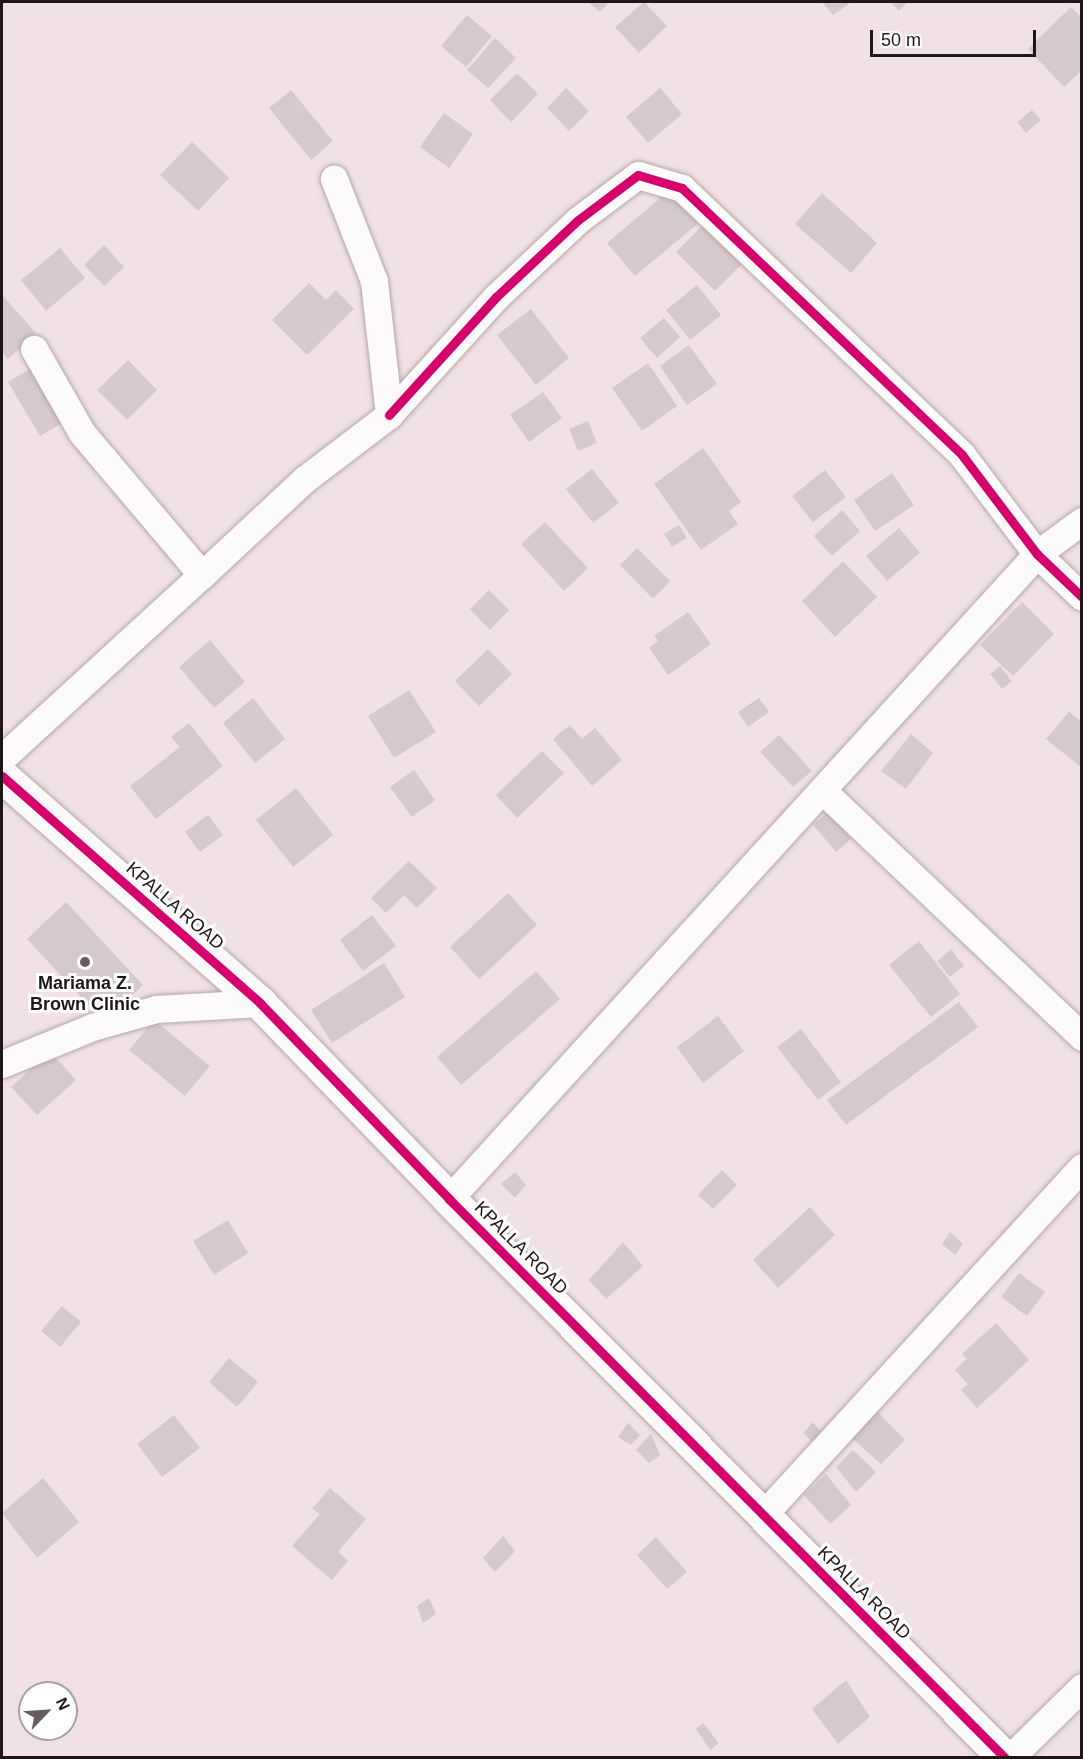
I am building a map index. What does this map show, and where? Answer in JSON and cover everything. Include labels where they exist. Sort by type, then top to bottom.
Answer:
[{"type":"street","points":[[2,758],[305,479],[389,415],[496,297],[578,220],[638,175],[682,188],[962,455],[1037,554],[1082,597]]},
{"type":"street","points":[[334,179],[374,281],[389,415]]},
{"type":"street","points":[[34,349],[82,433],[202,575]]},
{"type":"street","points":[[449,1199],[1037,554],[1082,521]]},
{"type":"street","name":"KPALLA ROAD","points":[[2,776],[260,1003],[449,1199],[1005,1758]]},
{"type":"street","points":[[822,790],[1082,1037]]},
{"type":"street","points":[[2,1064],[92,1027],[156,1009],[260,1003]]},
{"type":"street","points":[[763,1515],[1082,1167]]},
{"type":"street","points":[[1010,1758],[1082,1687]]},
{"type":"building","points":[[588,2],[609,2],[600,12]]},
{"type":"building","points":[[644,2],[667,26],[639,53],[615,27]]},
{"type":"building","points":[[822,2],[851,2],[833,15]]},
{"type":"building","points":[[890,2],[908,2],[899,11]]},
{"type":"building","points":[[1071,7],[1082,18],[1082,70],[1064,87],[1028,49]]},
{"type":"building","points":[[467,15],[492,36],[466,67],[441,46]]},
{"type":"building","points":[[495,38],[516,58],[488,88],[467,70]]},
{"type":"building","points":[[517,73],[538,94],[511,122],[490,100]]},
{"type":"building","points":[[566,88],[589,111],[569,131],[547,108]]},
{"type":"building","points":[[660,88],[682,114],[648,143],[626,117]]},
{"type":"building","points":[[291,90],[333,141],[311,160],[269,108]]},
{"type":"building","points":[[1032,110],[1041,120],[1026,133],[1017,122]]},
{"type":"building","points":[[444,113],[473,134],[449,168],[420,147]]},
{"type":"building","points":[[192,142],[229,178],[198,211],[160,175]]},
{"type":"building","points":[[672,188],[700,222],[635,276],[607,243]]},
{"type":"building","points":[[822,193],[877,243],[851,273],[795,224]]},
{"type":"building","points":[[703,225],[742,264],[715,291],[676,252]]},
{"type":"building","points":[[104,245],[124,267],[104,286],[84,265]]},
{"type":"building","points":[[60,248],[85,278],[46,311],[21,280]]},
{"type":"building","points":[[309,283],[326,300],[336,290],[354,309],[307,355],[272,320]]},
{"type":"building","points":[[697,285],[721,315],[690,340],[666,310]]},
{"type":"building","points":[[2,295],[36,333],[8,359],[2,352]]},
{"type":"building","points":[[531,309],[569,358],[536,385],[497,335]]},
{"type":"building","points":[[664,318],[680,337],[657,358],[640,338]]},
{"type":"building","points":[[689,345],[717,384],[687,405],[660,366]]},
{"type":"building","points":[[128,360],[157,390],[127,420],[97,390]]},
{"type":"building","points":[[648,363],[677,406],[642,431],[612,388]]},
{"type":"building","points":[[37,365],[69,419],[40,436],[8,382]]},
{"type":"building","points":[[543,392],[562,418],[529,442],[510,415]]},
{"type":"building","points":[[588,421],[597,443],[578,451],[569,429]]},
{"type":"building","points":[[703,448],[741,502],[729,511],[738,524],[701,550],[654,484]]},
{"type":"building","points":[[592,469],[619,503],[593,523],[566,489]]},
{"type":"building","points":[[825,470],[846,497],[813,522],[792,496]]},
{"type":"building","points":[[892,473],[914,505],[875,531],[854,500]]},
{"type":"building","points":[[842,510],[860,531],[832,556],[814,536]]},
{"type":"building","points":[[545,522],[588,568],[564,591],[521,544]]},
{"type":"building","points":[[679,525],[687,538],[672,547],[664,534]]},
{"type":"building","points":[[899,528],[920,553],[887,581],[866,556]]},
{"type":"building","points":[[637,548],[670,581],[653,599],[620,565]]},
{"type":"building","points":[[843,561],[877,597],[835,637],[802,601]]},
{"type":"building","points":[[489,590],[509,610],[490,630],[470,609]]},
{"type":"building","points":[[1022,602],[1054,634],[1013,676],[980,645]]},
{"type":"building","points":[[688,612],[711,644],[668,675],[649,648],[658,641],[654,636]]},
{"type":"building","points":[[210,640],[245,682],[214,708],[179,667]]},
{"type":"building","points":[[488,649],[512,674],[479,706],[455,681]]},
{"type":"building","points":[[1000,666],[1012,681],[1002,689],[990,674]]},
{"type":"building","points":[[409,690],[436,732],[394,758],[368,716]]},
{"type":"building","points":[[253,698],[285,739],[255,763],[223,723]]},
{"type":"building","points":[[759,698],[769,712],[748,727],[738,712]]},
{"type":"building","points":[[1069,712],[1082,722],[1082,768],[1046,739]]},
{"type":"building","points":[[189,723],[223,766],[156,819],[130,786],[180,747],[171,737]]},
{"type":"building","points":[[570,725],[582,739],[595,728],[622,760],[592,786],[553,739]]},
{"type":"building","points":[[911,734],[933,753],[906,789],[881,771]]},
{"type":"building","points":[[779,735],[812,771],[793,787],[760,752]]},
{"type":"building","points":[[542,751],[564,773],[517,818],[496,795]]},
{"type":"building","points":[[414,770],[435,800],[412,817],[390,787]]},
{"type":"building","points":[[296,788],[333,835],[293,867],[256,820]]},
{"type":"building","points":[[828,812],[851,839],[836,852],[813,825]]},
{"type":"building","points":[[208,815],[223,835],[200,852],[185,832]]},
{"type":"building","points":[[409,861],[437,888],[417,908],[404,895],[386,913],[371,898]]},
{"type":"building","points":[[508,893],[537,925],[479,979],[450,947]]},
{"type":"building","name":"Mariama Z. Brown Clinic","points":[[66,902],[143,985],[104,1022],[27,939]]},
{"type":"building","points":[[372,915],[396,946],[363,971],[340,940]]},
{"type":"building","points":[[919,941],[960,994],[931,1017],[889,965]]},
{"type":"building","points":[[951,949],[964,966],[950,977],[937,961]]},
{"type":"building","points":[[384,963],[405,997],[332,1043],[311,1010]]},
{"type":"building","points":[[536,971],[560,999],[461,1085],[437,1057]]},
{"type":"building","points":[[959,1002],[978,1027],[846,1125],[827,1100]]},
{"type":"building","points":[[718,1016],[744,1051],[703,1083],[677,1047]]},
{"type":"building","points":[[154,1020],[210,1066],[185,1096],[129,1050]]},
{"type":"building","points":[[801,1029],[841,1082],[818,1100],[777,1047]]},
{"type":"building","points":[[50,1051],[76,1080],[37,1115],[11,1087]]},
{"type":"building","points":[[722,1170],[737,1185],[713,1209],[698,1195]]},
{"type":"building","points":[[515,1172],[526,1185],[515,1198],[501,1184]]},
{"type":"building","points":[[810,1207],[835,1235],[778,1288],[753,1260]]},
{"type":"building","points":[[228,1220],[248,1253],[214,1275],[193,1241]]},
{"type":"building","points":[[950,1232],[963,1244],[955,1255],[942,1244]]},
{"type":"building","points":[[623,1242],[643,1266],[606,1299],[589,1280]]},
{"type":"building","points":[[1019,1273],[1045,1292],[1027,1316],[1001,1297]]},
{"type":"building","points":[[62,1306],[81,1322],[60,1347],[41,1331]]},
{"type":"building","points":[[996,1323],[1029,1360],[977,1408],[961,1390],[968,1384],[955,1370],[967,1359],[962,1354]]},
{"type":"building","points":[[229,1358],[258,1382],[237,1407],[209,1382]]},
{"type":"building","points":[[871,1405],[905,1440],[881,1464],[846,1433]]},
{"type":"building","points":[[174,1415],[200,1448],[162,1477],[137,1444]]},
{"type":"building","points":[[813,1422],[825,1437],[816,1445],[803,1433]]},
{"type":"building","points":[[628,1423],[640,1435],[631,1445],[618,1437]]},
{"type":"building","points":[[651,1434],[660,1455],[649,1463],[636,1450]]},
{"type":"building","points":[[853,1450],[876,1472],[856,1492],[836,1467]]},
{"type":"building","points":[[826,1474],[851,1505],[830,1524],[804,1495]]},
{"type":"building","points":[[43,1478],[79,1522],[37,1558],[2,1513]]},
{"type":"building","points":[[330,1488],[366,1519],[338,1552],[348,1561],[332,1580],[292,1546],[320,1514],[312,1509]]},
{"type":"building","points":[[503,1536],[515,1551],[495,1572],[483,1558]]},
{"type":"building","points":[[656,1537],[687,1572],[667,1589],[637,1555]]},
{"type":"building","points":[[429,1598],[436,1614],[423,1623],[417,1606]]},
{"type":"building","points":[[846,1680],[870,1717],[838,1744],[812,1709]]},
{"type":"building","points":[[703,1723],[719,1743],[710,1750],[696,1729]]},
{"type":"cycle path","points":[[389,415],[496,297],[578,220],[638,175],[682,188],[962,455],[1037,554],[1082,597]]},
{"type":"cycle path","points":[[2,776],[260,1003],[449,1199],[1005,1758]]},
{"type":"place","name":"Mariama Z. Brown Clinic","points":[[85,962]]}]
